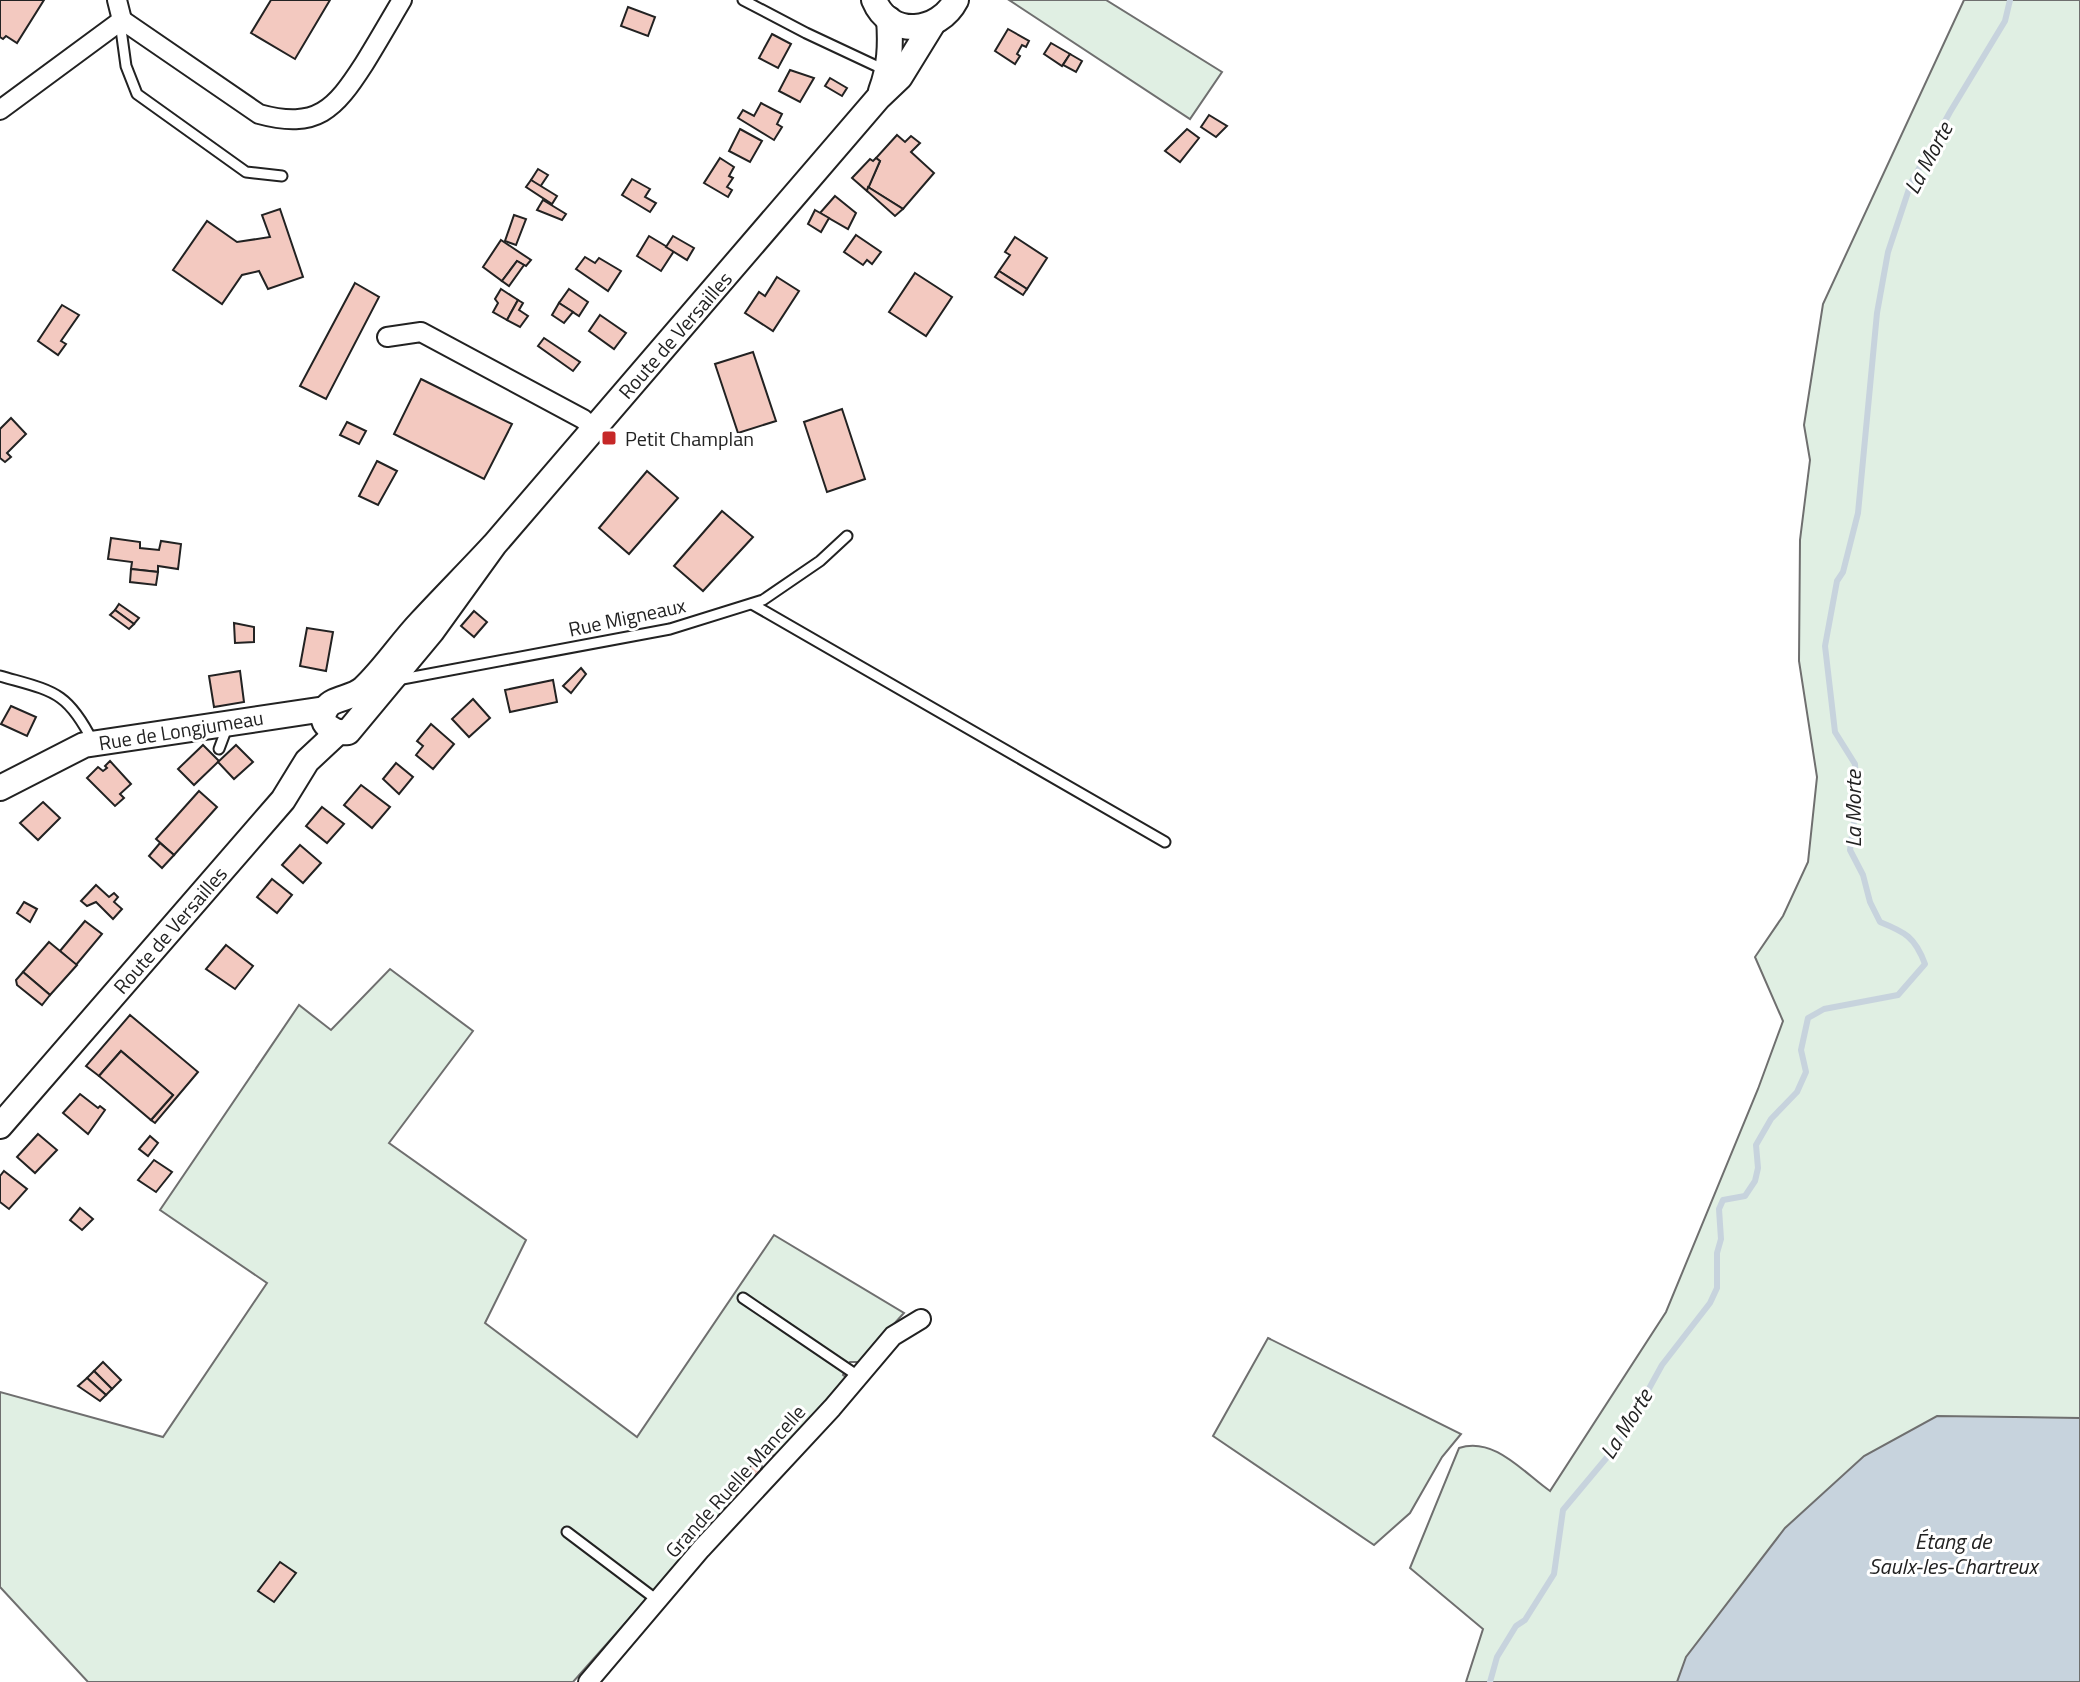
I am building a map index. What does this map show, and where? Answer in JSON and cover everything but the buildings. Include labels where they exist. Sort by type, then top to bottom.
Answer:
[{"type":"main road","points":[[852,0],[880,9],[902,26],[917,28],[932,25]]},
{"type":"main road","name":"Route de Versailles","points":[[0,1126],[283,800],[307,761],[346,729],[393,681],[494,545],[879,97],[900,77],[932,25],[946,16],[956,0]]},
{"type":"main road","name":"Route de Versailles","points":[[879,97],[888,72],[891,45],[880,9]]},
{"type":"main road","points":[[346,729],[328,728],[323,719],[335,704],[362,690],[494,545]]},
{"type":"main road","name":"Rue de Longjumeau","points":[[0,788],[84,745],[335,704]]},
{"type":"street","points":[[117,0],[121,21],[259,114],[282,120],[328,110],[344,95],[402,0]]},
{"type":"street","points":[[0,110],[121,21]]},
{"type":"street","points":[[387,337],[421,332],[583,419],[594,429]]},
{"type":"street","name":"Grande Ruelle Mancelle","points":[[588,1682],[657,1600],[893,1336],[921,1319]]},
{"type":"lane","points":[[743,0],[888,72]]},
{"type":"lane","points":[[121,21],[126,66],[137,94],[246,172],[282,176]]},
{"type":"lane","name":"Rue Migneaux","points":[[393,681],[670,629],[752,604],[763,600],[820,561],[847,536]]},
{"type":"lane","points":[[752,604],[1165,842]]},
{"type":"lane","points":[[0,676],[54,692],[73,707],[94,743]]},
{"type":"lane","points":[[219,749],[225,733],[223,723]]},
{"type":"lane","points":[[743,1298],[858,1376]]},
{"type":"lane","points":[[567,1532],[657,1600]]},
{"type":"green space","points":[[1009,0],[1106,0],[1222,72],[1190,119]]},
{"type":"green space","points":[[1964,0],[2080,0],[2080,1682],[1466,1682],[1483,1629],[1410,1568],[1459,1448],[1484,1447],[1496,1452],[1550,1491],[1666,1312],[1783,1021],[1755,957],[1783,916],[1808,862],[1817,777],[1799,661],[1800,540],[1810,460],[1804,425],[1823,304]]},
{"type":"green space","points":[[390,969],[473,1031],[389,1143],[526,1240],[485,1323],[637,1437],[774,1235],[904,1313],[859,1362],[850,1362],[843,1375],[847,1378],[775,1456],[765,1453],[761,1457],[762,1469],[573,1682],[88,1682],[0,1587],[0,1392],[163,1437],[267,1283],[160,1210],[299,1005],[331,1030]]},
{"type":"green space","points":[[1268,1338],[1461,1434],[1442,1457],[1410,1513],[1374,1545],[1213,1436]]},
{"type":"water","name":"Étang de Saulx-les-Chartreux","points":[[1937,1416],[2080,1418],[2080,1682],[1677,1682],[1686,1657],[1785,1528],[1864,1456]]},
{"type":"waterway","name":"La Morte","points":[[1490,1682],[1497,1657],[1554,1574],[1563,1510],[1619,1443],[1662,1365],[1710,1303],[1717,1288],[1717,1253],[1721,1239],[1719,1209],[1723,1200],[1745,1196],[1755,1181],[1758,1168],[1756,1145],[1771,1119],[1797,1092],[1806,1072],[1801,1050],[1808,1018],[1824,1009],[1898,995],[1925,964],[1908,937],[1880,922],[1850,850],[1857,800],[1855,764],[1835,732],[1825,646],[1837,581],[1843,572],[1858,513],[1877,313],[1888,252],[1911,183],[2005,21],[2010,0]]},
{"type":"place","name":"Petit Champlan","points":[[609,438]]}]
